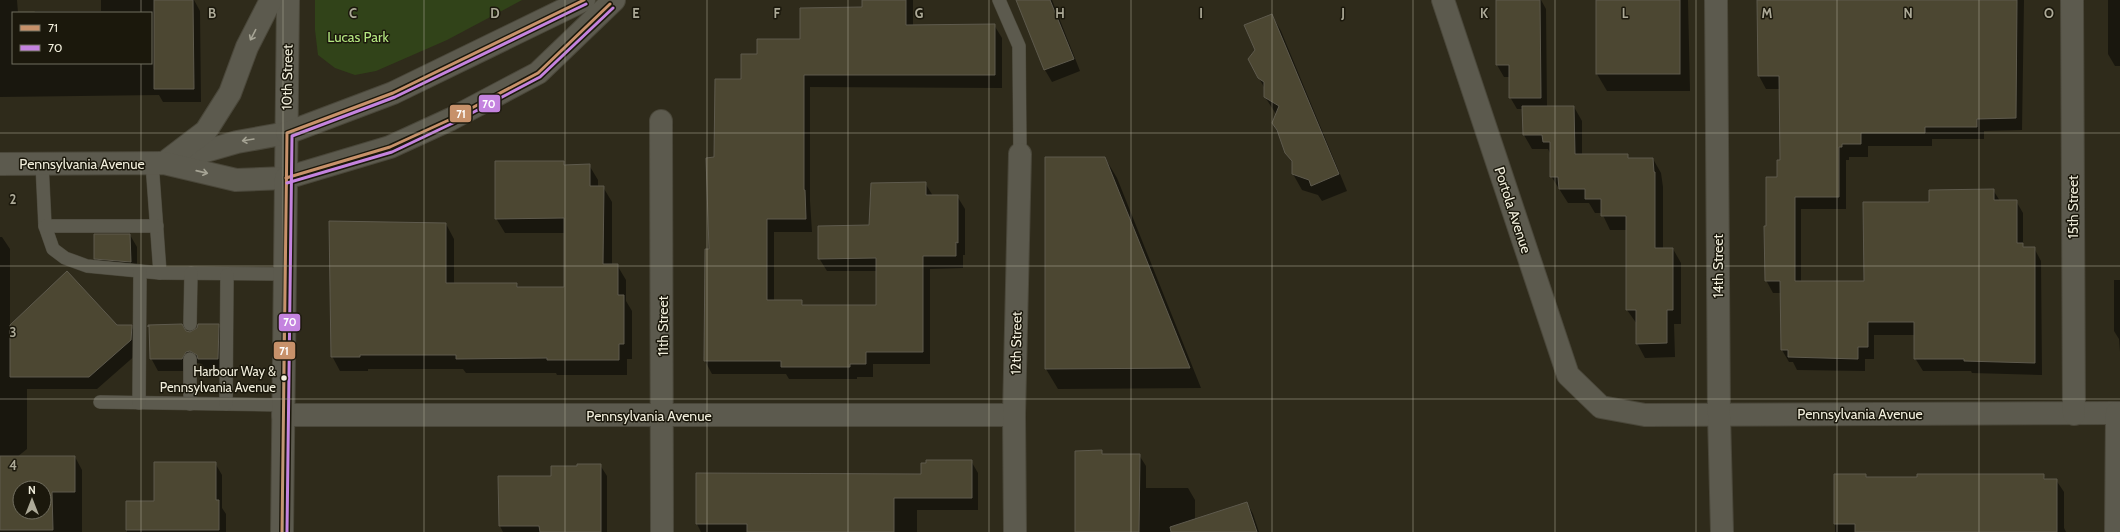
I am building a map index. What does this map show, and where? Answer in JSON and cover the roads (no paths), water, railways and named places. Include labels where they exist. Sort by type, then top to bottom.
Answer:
[{"type":"street","points":[[158,163],[206,131],[230,93],[247,47],[271,0]]},
{"type":"street","name":"10th Street","points":[[282,532],[288,0]]},
{"type":"street","name":"Pennsylvania Avenue","points":[[158,163],[237,142],[287,133],[393,93],[584,0]]},
{"type":"street","name":"Pennsylvania Avenue","points":[[0,164],[158,163],[236,180],[286,178],[390,147],[451,119],[538,73],[614,0]]},
{"type":"street","name":"Portola Avenue","points":[[1443,0],[1568,375],[1601,407]]},
{"type":"street","name":"14th Street","points":[[1716,0],[1719,414],[1722,532]]},
{"type":"street","name":"15th Street","points":[[2072,0],[2074,414]]},
{"type":"street","name":"11th Street","points":[[661,121],[663,416],[662,532]]},
{"type":"street","name":"12th Street","points":[[1015,532],[1014,415],[1020,154]]},
{"type":"street","name":"Pennsylvania Avenue","points":[[1601,407],[1645,415],[2118,413]]},
{"type":"street","name":"Pennsylvania Avenue","points":[[283,410],[663,416],[1014,415]]},
{"type":"street","points":[[2116,532],[2118,413]]},
{"type":"lane","points":[[998,0],[1019,46],[1020,154]]},
{"type":"lane","points":[[158,163],[157,226],[160,273]]},
{"type":"lane","points":[[42,164],[45,226],[53,249],[65,258],[87,266],[160,273],[227,275],[284,274]]},
{"type":"lane","points":[[45,226],[157,226]]},
{"type":"lane","points":[[139,403],[140,271]]},
{"type":"lane","points":[[190,324],[191,274]]},
{"type":"lane","points":[[226,404],[227,275]]},
{"type":"lane","points":[[190,359],[190,404]]},
{"type":"lane","points":[[100,402],[226,404],[283,410]]},
{"type":"place","name":"Harbour Way & Pennsylvania Avenue","points":[[284,378]]},
{"type":"park label","name":"Lucas Park","points":[[358,37]]}]
